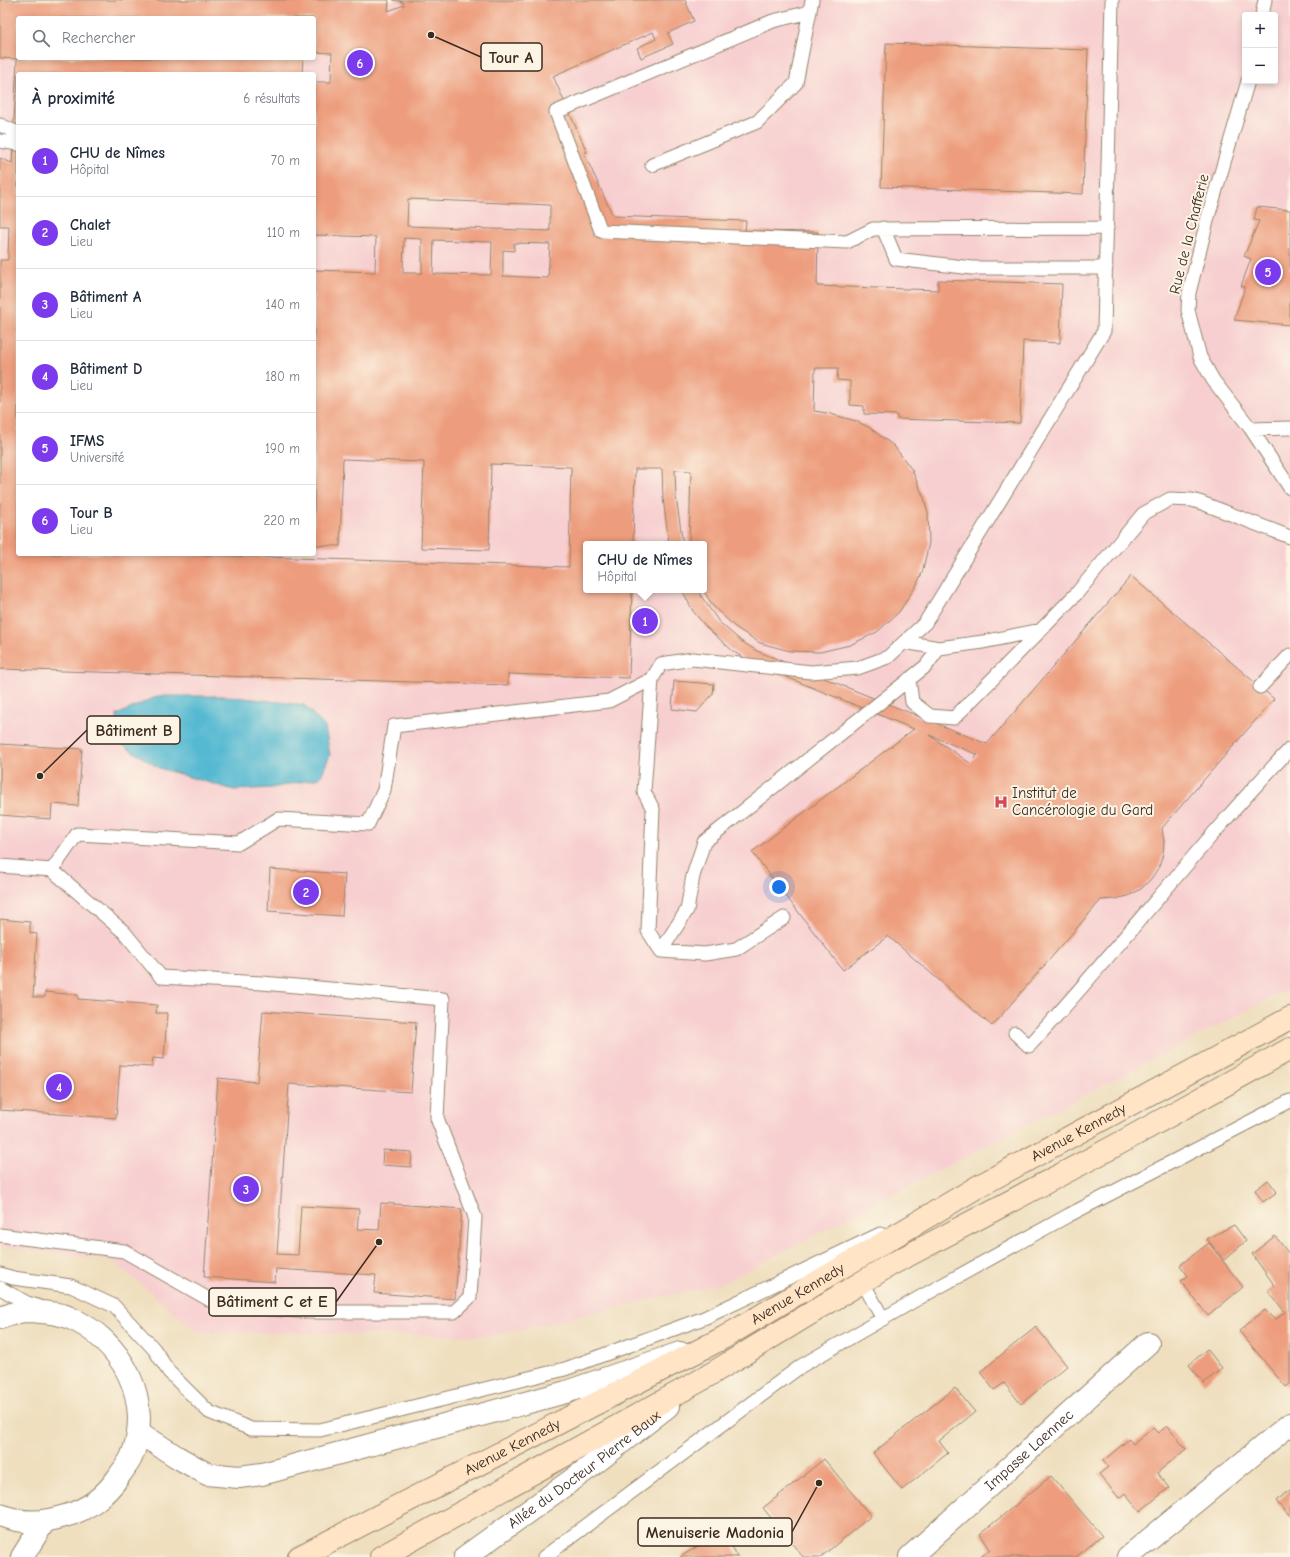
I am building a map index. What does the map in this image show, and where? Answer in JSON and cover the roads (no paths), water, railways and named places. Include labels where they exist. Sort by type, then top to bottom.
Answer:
[{"type":"main road","name":"Avenue Kennedy","points":[[299,1557],[723,1338],[979,1186],[1290,1018]]},
{"type":"main road","name":"Avenue Kennedy","points":[[381,1557],[701,1380],[890,1264],[1110,1148],[1290,1049]]},
{"type":"street","points":[[0,1300],[22,1311],[67,1316],[99,1334],[123,1361],[137,1395],[138,1432],[131,1458],[110,1489],[80,1512],[44,1522],[12,1520],[0,1515]]},
{"type":"street","points":[[0,1318],[22,1311]]},
{"type":"street","points":[[138,1432],[207,1474],[239,1477],[262,1474],[566,1392],[723,1338]]},
{"type":"street","name":"Impasse Laennec","points":[[910,1557],[1148,1343]]},
{"type":"street","name":"Allée du Docteur Pierre Baux","points":[[465,1557],[590,1467],[701,1380]]},
{"type":"street","points":[[1128,1557],[1290,1424]]},
{"type":"street","points":[[22,1557],[44,1522]]},
{"type":"lane","points":[[661,951],[648,931],[653,809],[644,792],[652,679],[661,664],[693,659],[811,672],[858,668],[888,657],[925,623],[1104,331],[1112,0]]},
{"type":"lane","points":[[1263,12],[1265,0]]},
{"type":"lane","points":[[811,6],[556,112],[601,231],[847,242],[873,229],[882,228],[1107,228]]},
{"type":"lane","points":[[652,165],[757,122],[796,83],[811,6]]},
{"type":"lane","name":"Rue de la Chafferie","points":[[1247,84],[1208,217],[1189,293],[1188,310],[1200,357],[1213,380],[1251,429],[1290,488]]},
{"type":"lane","points":[[0,125],[16,132]]},
{"type":"lane","points":[[0,141],[16,144]]},
{"type":"lane","points":[[882,228],[896,259],[972,268],[1106,268]]},
{"type":"lane","points":[[1251,429],[1290,428]]},
{"type":"lane","points":[[909,679],[912,702],[930,716],[954,718],[1077,592],[1143,514],[1170,499],[1192,500],[1202,503],[1290,537]]},
{"type":"lane","points":[[904,642],[940,648],[982,642],[1041,630]]},
{"type":"lane","points":[[661,951],[687,910],[693,876],[704,842],[926,666],[940,648]]},
{"type":"lane","points":[[1260,687],[1290,656]]},
{"type":"lane","points":[[52,870],[77,834],[239,842],[278,819],[368,824],[384,790],[394,726],[609,701],[652,679]]},
{"type":"lane","points":[[1015,1032],[1029,1046],[1066,1007],[1242,799],[1290,749]]},
{"type":"lane","points":[[0,866],[52,870],[124,932],[161,976],[262,983],[443,999],[437,1118],[475,1217],[470,1297],[454,1312],[309,1312],[219,1305],[124,1250],[0,1234]]},
{"type":"lane","points":[[661,951],[705,954],[736,949],[784,918]]},
{"type":"lane","points":[[544,1557],[801,1366],[1069,1215],[1290,1102]]},
{"type":"lane","points":[[0,1274],[13,1278],[71,1286],[114,1306],[154,1349],[169,1372],[209,1412],[251,1430],[320,1430],[565,1370],[704,1318],[979,1186]]},
{"type":"lane","points":[[862,1281],[883,1319]]},
{"type":"lane","points":[[0,1288],[27,1303],[67,1316]]},
{"type":"water","points":[[158,696],[227,696],[304,705],[325,727],[330,755],[320,778],[271,788],[234,790],[159,768],[118,742],[117,715]]},
{"type":"place","name":"Tour A","points":[[431,35]]},
{"type":"place","name":"Tour B","points":[[360,63]]},
{"type":"place","name":"IFMS","points":[[1268,272]]},
{"type":"place","name":"CHU de Nîmes","points":[[645,621]]},
{"type":"place","name":"Bâtiment B","points":[[40,776]]},
{"type":"place","name":"Institut de Cancérologie du Gard","points":[[1001,802]]},
{"type":"place","name":"Chalet","points":[[306,892]]},
{"type":"place","name":"Bâtiment D","points":[[59,1087]]},
{"type":"place","name":"Bâtiment A","points":[[246,1189]]},
{"type":"place","name":"Bâtiment C et E","points":[[379,1242]]},
{"type":"place","name":"Menuiserie Madonia","points":[[819,1483]]}]
